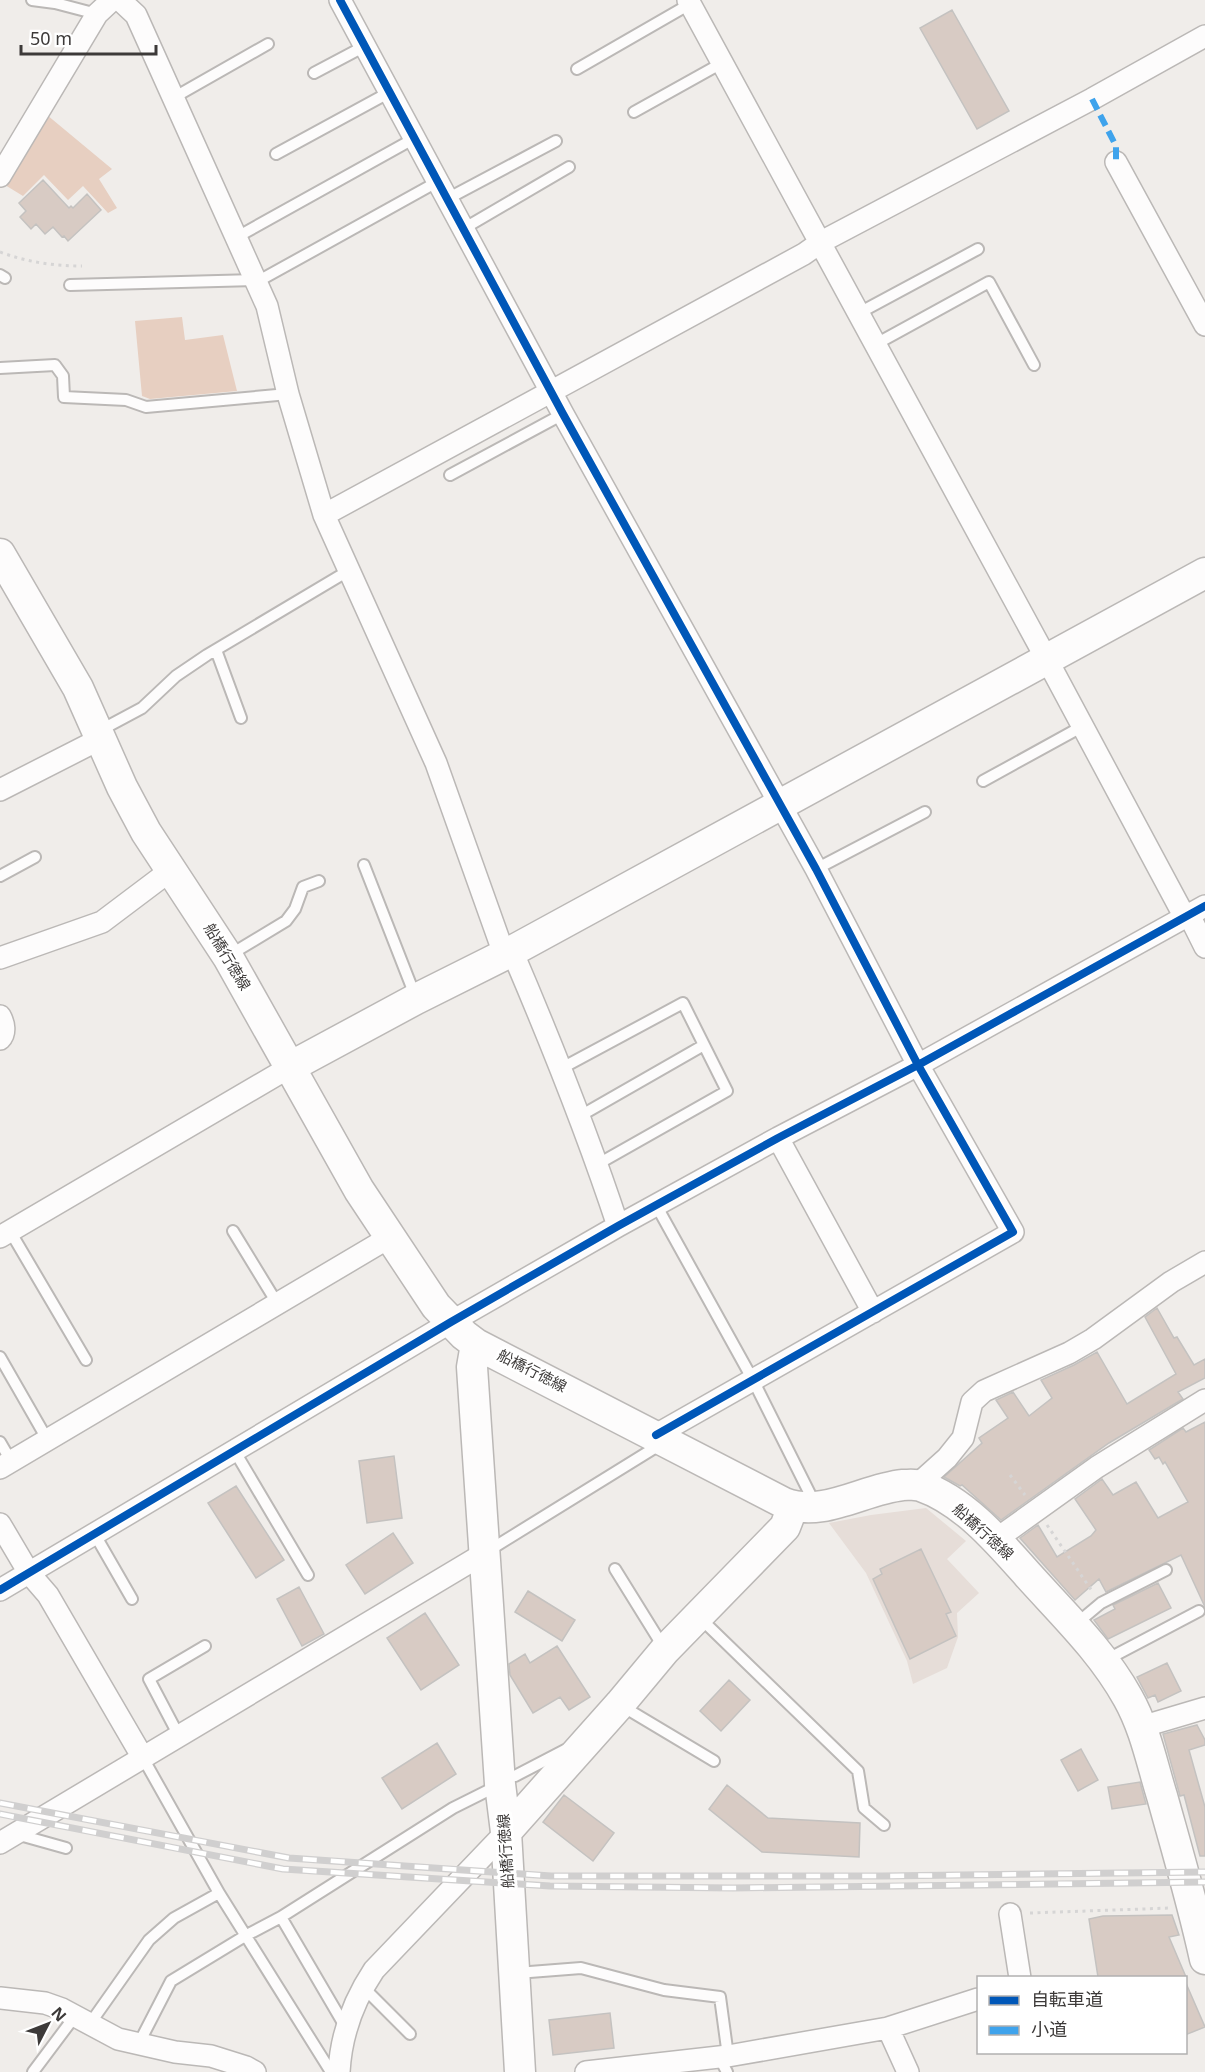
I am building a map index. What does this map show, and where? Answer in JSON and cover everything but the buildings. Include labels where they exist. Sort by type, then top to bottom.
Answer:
[{"type":"main road","name":"船橋行徳線","points":[[0,554],[78,688],[122,787],[141,823],[228,957],[359,1190],[436,1306],[476,1344],[661,1438],[805,1507]]},
{"type":"main road","points":[[290,1067],[416,999],[508,953],[1205,573]]},
{"type":"main road","name":"船橋行徳線","points":[[476,1344],[472,1367],[485,1553],[507,1780],[506,1832],[520,2072]]},
{"type":"main road","points":[[506,1832],[665,1650],[805,1507],[892,1486],[918,1484]]},
{"type":"main road","name":"船橋行徳線","points":[[918,1484],[957,1506],[995,1540],[1105,1660],[1129,1700],[1141,1726],[1194,1908],[1205,1959]]},
{"type":"street","points":[[120,0],[136,15],[267,306],[288,394],[324,515],[436,763],[508,953],[562,1068],[598,1164],[618,1226]]},
{"type":"street","points":[[340,0],[563,414],[816,869],[918,1065],[1013,1232],[753,1380],[661,1438]]},
{"type":"street","points":[[689,2],[1083,726],[1180,910],[1192,923],[1205,947]]},
{"type":"street","points":[[0,176],[104,7]]},
{"type":"street","points":[[324,515],[804,254],[821,242],[1092,99],[1205,36]]},
{"type":"street","points":[[1116,162],[1205,325]]},
{"type":"street","points":[[0,790],[100,735]]},
{"type":"street","points":[[0,958],[102,922],[171,870]]},
{"type":"street","points":[[0,1590],[451,1322],[618,1226],[778,1138],[918,1065],[1205,906]]},
{"type":"street","points":[[0,1016],[4,1028],[0,1039]]},
{"type":"street","points":[[5,1234],[290,1067]]},
{"type":"street","points":[[778,1138],[873,1312]]},
{"type":"street","points":[[5,1464],[390,1237]]},
{"type":"street","points":[[918,1484],[947,1458],[963,1438],[972,1402],[984,1392],[1069,1353],[1093,1339],[1171,1282],[1205,1262]]},
{"type":"street","points":[[995,1540],[1097,1467],[1205,1400]]},
{"type":"street","points":[[0,1524],[29,1573],[48,1595],[143,1758]]},
{"type":"street","points":[[8,1838],[485,1553]]},
{"type":"street","points":[[1141,1726],[1205,1708]]},
{"type":"street","points":[[339,2072],[340,2050],[346,2028],[363,1987],[375,1970],[506,1832]]},
{"type":"street","points":[[1010,1914],[1020,1976]]},
{"type":"street","points":[[599,2071],[725,2062],[888,2028],[977,1999]]},
{"type":"street","points":[[3,2002],[45,2003],[118,2039],[175,2052],[211,2056],[255,2072]]},
{"type":"street","points":[[888,2028],[908,2072]]},
{"type":"lane","points":[[32,0],[104,7]]},
{"type":"lane","points":[[577,69],[689,2]]},
{"type":"lane","points":[[173,98],[268,44]]},
{"type":"lane","points":[[314,73],[365,46]]},
{"type":"lane","points":[[634,112],[722,63]]},
{"type":"lane","points":[[276,154],[390,92]]},
{"type":"lane","points":[[237,237],[415,138]]},
{"type":"lane","points":[[70,285],[255,281],[442,191],[556,141]]},
{"type":"lane","points":[[463,230],[569,167]]},
{"type":"lane","points":[[859,313],[978,249]]},
{"type":"lane","points":[[876,344],[989,282],[1034,365]]},
{"type":"lane","points":[[0,368],[55,365],[63,376],[64,397],[126,400],[146,407],[288,394]]},
{"type":"lane","points":[[450,475],[563,414]]},
{"type":"lane","points":[[100,735],[142,708],[176,676],[348,571]]},
{"type":"lane","points":[[216,650],[241,718]]},
{"type":"lane","points":[[983,781],[1083,726]]},
{"type":"lane","points":[[816,869],[926,812]]},
{"type":"lane","points":[[0,876],[35,857]]},
{"type":"lane","points":[[364,865],[416,999]]},
{"type":"lane","points":[[228,957],[286,921],[295,909],[303,887],[319,881]]},
{"type":"lane","points":[[562,1068],[683,1003],[727,1091],[598,1164]]},
{"type":"lane","points":[[580,1116],[704,1045]]},
{"type":"lane","points":[[656,1205],[753,1380],[805,1507]]},
{"type":"lane","points":[[233,1231],[277,1303]]},
{"type":"lane","points":[[5,1234],[86,1360]]},
{"type":"lane","points":[[0,1357],[47,1439]]},
{"type":"lane","points":[[485,1553],[661,1438]]},
{"type":"lane","points":[[0,1442],[5,1464]]},
{"type":"lane","points":[[234,1450],[308,1575]]},
{"type":"lane","points":[[94,1533],[132,1599]]},
{"type":"lane","points":[[615,1569],[665,1650]]},
{"type":"lane","points":[[1074,1626],[1101,1603],[1166,1570]]},
{"type":"lane","points":[[1105,1660],[1199,1611]]},
{"type":"lane","points":[[697,1616],[858,1771],[864,1808],[884,1825]]},
{"type":"lane","points":[[179,1736],[149,1678],[205,1646]]},
{"type":"lane","points":[[620,1704],[714,1761]]},
{"type":"lane","points":[[138,2045],[171,1981],[281,1917],[453,1808],[589,1738]]},
{"type":"lane","points":[[143,1758],[219,1893],[332,2072]]},
{"type":"lane","points":[[8,1838],[66,1848]]},
{"type":"lane","points":[[33,2072],[82,2021],[149,1940],[174,1918],[219,1893]]},
{"type":"lane","points":[[281,1917],[346,2028]]},
{"type":"lane","points":[[514,1974],[581,1968],[664,1990],[720,1997],[725,2062]]},
{"type":"lane","points":[[363,1987],[410,2034]]},
{"type":"path","points":[[0,252],[21,260],[58,266],[82,266]]},
{"type":"path","points":[[1010,1475],[1101,1603]]},
{"type":"path","points":[[1010,1914],[1194,1908]]},
{"type":"shaded area","points":[[47,115],[112,169],[99,179],[117,208],[108,213],[83,186],[68,200],[44,175],[23,196],[5,185]]},
{"type":"shaded area","points":[[182,317],[185,340],[223,335],[237,391],[150,399],[142,396],[135,321]]},
{"type":"shaded area","points":[[926,1508],[966,1541],[947,1559],[979,1593],[957,1613],[958,1637],[947,1668],[913,1684],[907,1661],[866,1573],[829,1523]]},
{"type":"railway","points":[[0,1803],[289,1858],[551,1876],[882,1876],[1205,1872]]},
{"type":"railway","points":[[0,1814],[283,1869],[550,1886],[733,1888],[1205,1882]]},
{"type":"marked path","points":[[1092,99],[1116,146],[1116,162]]},
{"type":"cycle path","points":[[340,0],[563,414],[816,869],[918,1065],[1013,1232],[656,1435]]},
{"type":"cycle path","points":[[0,1590],[451,1322],[618,1226],[778,1138],[918,1065],[1205,906]]}]
